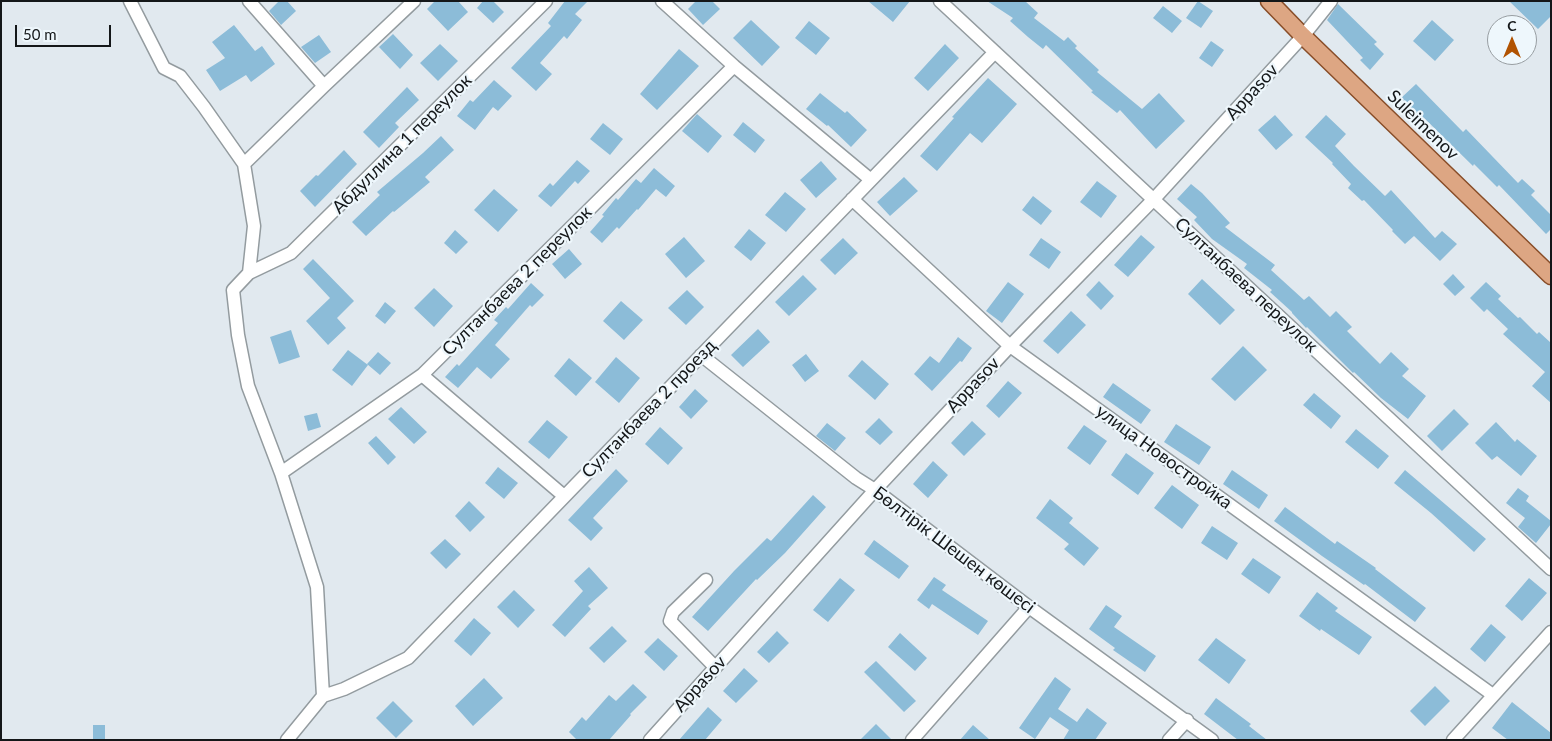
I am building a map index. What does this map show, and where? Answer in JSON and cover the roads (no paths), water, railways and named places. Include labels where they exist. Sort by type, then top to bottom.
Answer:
[{"type":"main road","name":"Suleimenov","points":[[1269,1],[1551,276]]},
{"type":"street","points":[[130,1],[164,68],[180,76],[244,164],[254,226],[249,273],[233,290],[238,335],[248,386],[281,473],[317,587],[323,696],[287,740]]},
{"type":"street","points":[[250,1],[324,86]]},
{"type":"street","points":[[244,164],[414,1]]},
{"type":"street","name":"Абдуллина 1 переулок","points":[[249,273],[291,253],[546,1]]},
{"type":"street","points":[[662,1],[734,66],[871,180]]},
{"type":"street","name":"Султанбаева переулок","points":[[940,1],[1551,569]]},
{"type":"street","name":"Appasov","points":[[650,740],[875,490],[1010,346],[1154,199],[1303,36],[1331,1]]},
{"type":"street","name":"Султанбаева 2 проезд","points":[[323,696],[344,690],[408,658],[995,52]]},
{"type":"street","name":"Султанбаева 2 переулок","points":[[281,473],[422,375],[734,66]]},
{"type":"street","name":"улица Новостройка","points":[[852,199],[1010,346],[1493,695]]},
{"type":"street","name":"Бөлтірік Шешен көшесі","points":[[701,355],[856,478],[875,490],[1029,607],[1212,740]]},
{"type":"street","points":[[422,375],[564,496]]},
{"type":"street","points":[[706,580],[673,612],[670,621],[715,667]]},
{"type":"street","points":[[912,740],[1029,607]]},
{"type":"street","points":[[1453,740],[1551,632]]},
{"type":"street","points":[[1169,740],[1187,720]]}]
